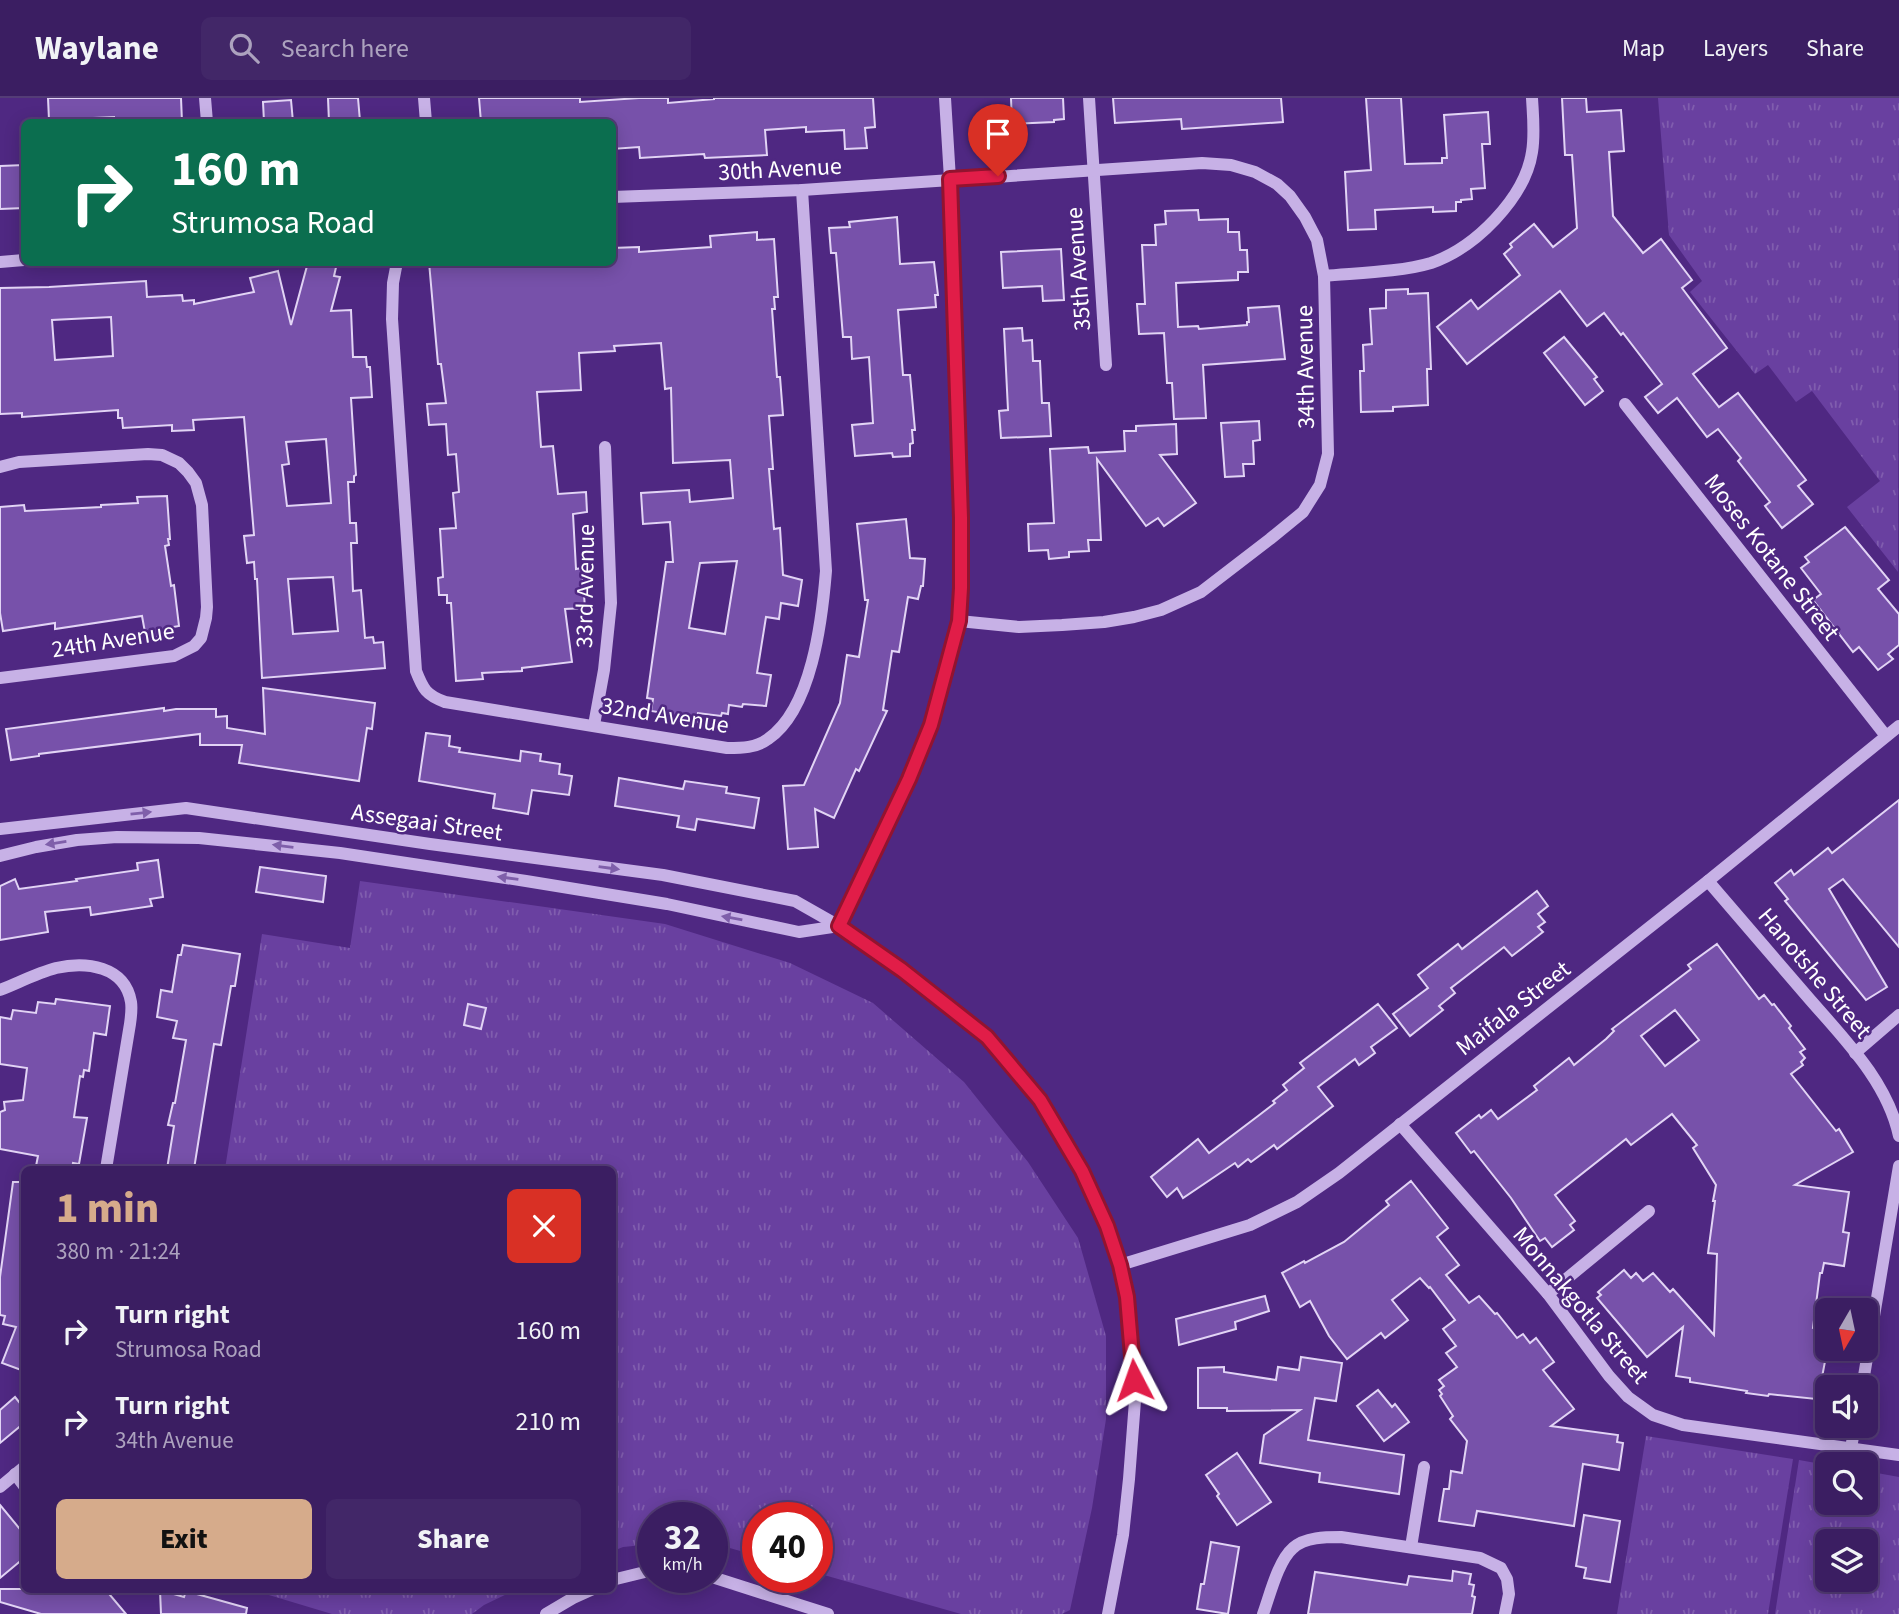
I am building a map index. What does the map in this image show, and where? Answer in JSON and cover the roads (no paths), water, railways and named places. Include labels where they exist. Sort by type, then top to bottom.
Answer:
[{"type":"street","points":[[205,98],[206,119]]},
{"type":"street","points":[[424,98],[426,119]]},
{"type":"street","points":[[839,926],[909,779],[931,725],[959,621],[961,518],[945,98]]},
{"type":"street","name":"35th Avenue","points":[[1089,98],[1106,365]]},
{"type":"street","points":[[1324,276],[1416,267],[1456,250],[1482,231],[1506,208],[1526,174],[1532,153],[1534,128],[1532,98]]},
{"type":"street","name":"34th Avenue","points":[[950,179],[1202,163],[1231,165],[1255,172],[1277,184],[1290,196],[1317,240],[1324,276],[1328,454],[1320,485],[1303,512],[1201,592],[1161,610],[1114,620],[1019,627],[959,621]]},
{"type":"street","name":"30th Avenue","points":[[616,197],[802,190],[950,179]]},
{"type":"street","name":"32nd Avenue","points":[[396,266],[392,319],[415,671],[421,685],[432,697],[445,702],[727,748],[746,748],[766,741],[781,729],[797,705],[818,639],[823,606],[826,571],[802,190]]},
{"type":"street","points":[[0,262],[21,260]]},
{"type":"street","name":"Moses Kotane Street","points":[[1625,404],[1886,736]]},
{"type":"street","name":"33rd Avenue","points":[[594,725],[604,670],[611,603],[605,447]]},
{"type":"street","name":"24th Avenue","points":[[0,467],[19,462],[148,454],[162,455],[179,463],[195,483],[202,505],[207,607],[201,638],[194,646],[174,656],[0,678]]},
{"type":"street","name":"Maifala Street","points":[[1120,1265],[1250,1225],[1297,1202],[1339,1173],[1899,726]]},
{"type":"street","name":"Assegaai Street","points":[[0,829],[186,808],[663,875],[795,901],[839,926],[902,970],[987,1037],[1040,1100],[1082,1171],[1107,1226],[1120,1265],[1127,1297],[1135,1401],[1123,1535],[1108,1614]]},
{"type":"street","name":"Assegaai Street","points":[[0,856],[77,840],[117,837],[211,839],[340,853],[539,883],[667,904],[799,932],[839,926]]},
{"type":"street","name":"Hanotshe Street","points":[[1708,881],[1855,1053],[1885,1096],[1895,1118],[1899,1136]]},
{"type":"street","points":[[0,990],[56,968],[78,965],[97,966],[114,973],[126,985],[131,1003],[130,1024],[106,1166]]},
{"type":"street","points":[[1855,1053],[1899,1015]]},
{"type":"street","name":"Monnakgotla Street","points":[[1400,1124],[1548,1294],[1628,1398],[1653,1415],[1683,1425],[1899,1455]]},
{"type":"street","points":[[1865,1375],[1894,1235],[1899,1166]]},
{"type":"street","points":[[1548,1294],[1649,1211]]},
{"type":"street","points":[[1852,1448],[1853,1438]]},
{"type":"street","points":[[1411,1546],[1424,1467]]},
{"type":"street","points":[[0,1487],[20,1471]]},
{"type":"street","points":[[1263,1614],[1283,1561],[1293,1547],[1320,1538],[1341,1537],[1480,1558],[1501,1569],[1507,1579],[1509,1594],[1505,1614]]},
{"type":"street","points":[[616,1579],[637,1574]]},
{"type":"street","points":[[728,1582],[828,1614]]},
{"type":"street","points":[[546,1614],[584,1593]]}]
